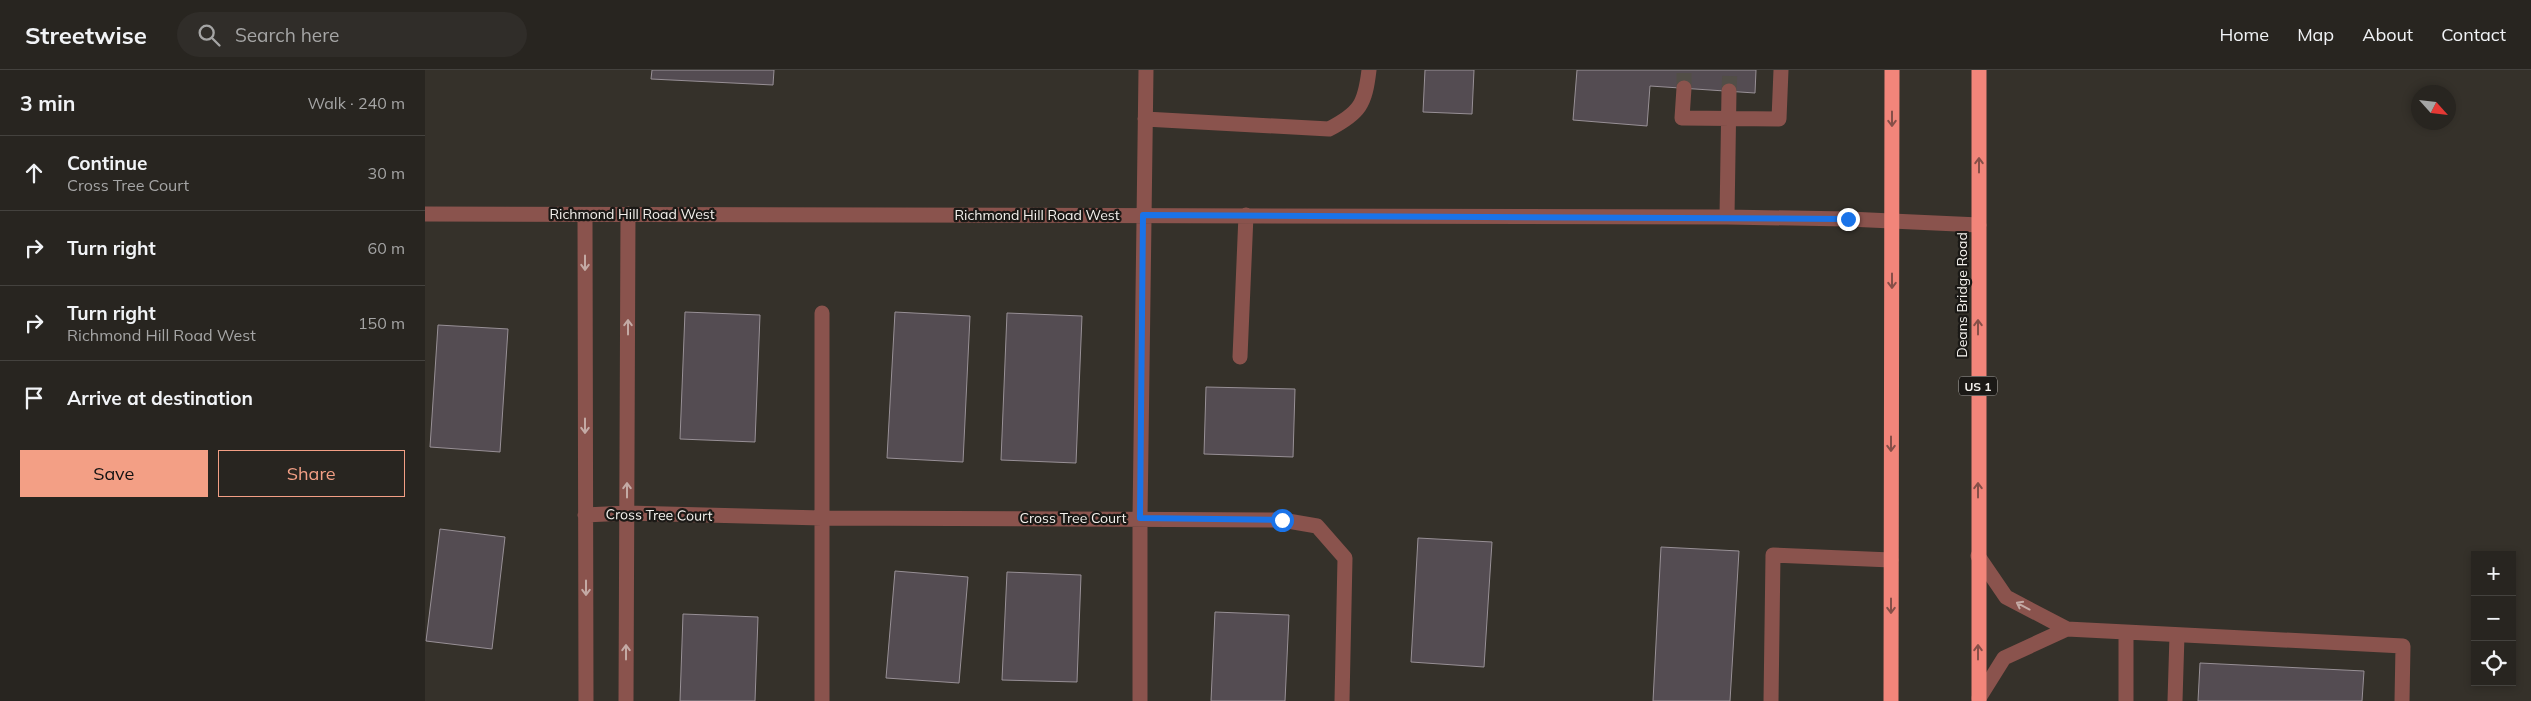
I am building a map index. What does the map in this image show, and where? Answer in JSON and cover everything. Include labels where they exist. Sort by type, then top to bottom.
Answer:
[{"type":"highway","points":[[1891,701],[1893,70]]},
{"type":"highway","name":"Deans Bridge Road","points":[[1979,70],[1979,700]]},
{"type":"street","points":[[1140,701],[1140,518],[1146,70]]},
{"type":"street","points":[[1145,119],[1329,128],[1350,118],[1366,96],[1369,70]]},
{"type":"street","points":[[1684,88],[1683,118],[1779,120],[1781,70]]},
{"type":"street","points":[[1727,217],[1729,91]]},
{"type":"street","name":"Richmond Hill Road West","points":[[425,214],[1727,217],[1979,225]]},
{"type":"street","points":[[585,214],[586,701]]},
{"type":"street","points":[[626,701],[628,214]]},
{"type":"street","points":[[1240,356],[1246,215]]},
{"type":"street","points":[[822,313],[822,701]]},
{"type":"street","name":"Cross Tree Court","points":[[585,515],[627,513],[822,518],[1282,520],[1317,526],[1345,558],[1342,701]]},
{"type":"street","points":[[1771,701],[1773,555],[1891,560]]},
{"type":"street","points":[[1978,556],[2006,597],[2067,629],[2403,646],[2402,701]]},
{"type":"street","points":[[1979,700],[2004,658],[2067,629]]},
{"type":"street","points":[[2126,632],[2126,701]]},
{"type":"street","points":[[2175,701],[2177,634]]},
{"type":"building","points":[[652,70],[774,70],[773,85],[651,79]]},
{"type":"building","points":[[1425,70],[1474,70],[1472,114],[1423,112]]},
{"type":"building","points":[[1577,70],[1756,70],[1755,93],[1650,86],[1647,126],[1573,120]]},
{"type":"building","points":[[685,312],[760,315],[755,442],[680,439]]},
{"type":"building","points":[[895,312],[970,316],[963,462],[887,458]]},
{"type":"building","points":[[1007,313],[1082,316],[1076,463],[1001,460]]},
{"type":"building","points":[[438,325],[508,329],[500,452],[430,447]]},
{"type":"building","points":[[1206,387],[1295,389],[1293,457],[1204,454]]},
{"type":"building","points":[[440,529],[505,537],[492,649],[426,641]]},
{"type":"building","points":[[1418,538],[1492,542],[1484,667],[1411,662]]},
{"type":"building","points":[[1661,547],[1739,551],[1730,701],[1653,701]]},
{"type":"building","points":[[895,571],[968,577],[959,683],[886,678]]},
{"type":"building","points":[[1007,572],[1081,575],[1077,682],[1002,680]]},
{"type":"building","points":[[1215,612],[1289,615],[1285,701],[1211,701]]},
{"type":"building","points":[[683,614],[758,617],[755,701],[680,701]]},
{"type":"building","points":[[2200,663],[2364,671],[2362,701],[2198,701]]},
{"type":"tunnel","points":[[1684,70],[1684,88]]},
{"type":"tunnel","points":[[1729,91],[1730,70]]},
{"type":"route","points":[[1282,520],[1140,518],[1143,215],[1848,219]]}]
